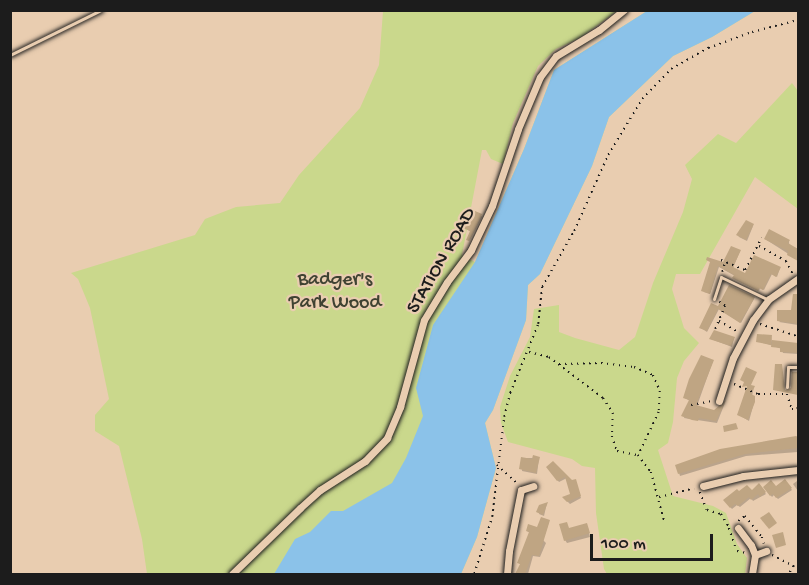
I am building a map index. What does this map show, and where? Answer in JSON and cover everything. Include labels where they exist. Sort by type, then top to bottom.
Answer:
[{"type":"street","name":"STATION ROAD","points":[[232,574],[320,490],[365,461],[387,438],[400,407],[424,320],[447,282],[471,250],[492,206],[518,129],[540,77],[556,56],[599,30],[624,10]]},
{"type":"street","points":[[719,401],[744,335],[769,299],[797,279]]},
{"type":"street","points":[[703,486],[743,476],[798,470]]},
{"type":"street","points":[[507,574],[508,551],[521,490],[533,486]]},
{"type":"street","points":[[735,527],[752,546],[755,555],[752,574]]},
{"type":"street","points":[[755,555],[766,550]]},
{"type":"lane","points":[[10,55],[101,10]]},
{"type":"lane","points":[[714,299],[721,277],[769,299]]},
{"type":"lane","points":[[787,387],[788,367],[798,367]]},
{"type":"path","points":[[474,574],[492,517],[496,464],[510,393],[538,324],[542,287],[574,231],[608,155],[642,99],[671,69],[708,48],[752,32],[798,20]]},
{"type":"path","points":[[721,260],[745,270],[761,238]]},
{"type":"path","points":[[757,245],[786,261],[797,279]]},
{"type":"path","points":[[721,277],[725,262]]},
{"type":"path","points":[[714,299],[725,306],[715,328]]},
{"type":"path","points":[[719,321],[744,335]]},
{"type":"path","points":[[761,324],[798,336]]},
{"type":"path","points":[[528,352],[549,357],[603,398],[613,413],[612,436],[617,451],[638,455],[651,472],[664,520]]},
{"type":"path","points":[[558,364],[602,363],[634,367],[653,375],[660,391],[659,412],[638,455]]},
{"type":"path","points":[[725,381],[758,394],[786,394],[792,409],[797,409],[798,405]]},
{"type":"path","points":[[691,405],[719,401]]},
{"type":"path","points":[[496,464],[515,478],[521,490]]},
{"type":"path","points":[[658,497],[698,488],[707,510],[721,514],[729,527],[737,551],[755,555]]},
{"type":"path","points":[[742,518],[745,516],[762,537],[766,550],[794,567],[789,574]]},
{"type":"path","points":[[729,527],[735,527]]},
{"type":"green space","name":"Badger's Park Wood","points":[[383,11],[617,11],[580,38],[556,49],[538,66],[513,123],[503,164],[491,159],[486,150],[482,150],[462,255],[475,262],[524,149],[554,70],[647,11],[755,11],[712,37],[673,56],[609,117],[592,166],[540,274],[528,285],[526,320],[493,410],[485,423],[496,468],[477,537],[461,574],[147,574],[142,539],[119,446],[95,431],[95,415],[109,399],[90,308],[78,279],[71,273],[195,235],[205,219],[236,207],[280,203],[299,175],[360,108],[379,65]]},
{"type":"green space","points":[[792,83],[798,91],[798,209],[755,177],[700,274],[676,274],[672,289],[684,328],[699,343],[684,361],[677,378],[673,422],[668,443],[658,450],[673,496],[713,506],[726,513],[737,544],[747,558],[745,574],[607,574],[604,569],[596,513],[595,468],[582,466],[572,459],[508,442],[501,423],[500,407],[510,376],[530,337],[534,309],[559,305],[559,332],[575,338],[619,350],[635,337],[653,283],[683,212],[692,179],[685,165],[718,134],[736,143]]},
{"type":"water","points":[[647,11],[755,11],[712,37],[673,56],[609,117],[592,166],[540,274],[528,285],[526,320],[493,410],[485,423],[496,468],[477,537],[461,574],[274,574],[295,539],[310,532],[331,511],[343,511],[392,483],[406,458],[423,416],[416,388],[433,325],[475,262],[524,149],[554,70]]},
{"type":"building","points":[[475,211],[482,214],[469,241],[466,240],[470,231],[463,228],[468,215],[473,217]]},
{"type":"building","points":[[746,220],[754,224],[746,240],[736,235]]},
{"type":"building","points":[[769,229],[790,240],[788,243],[798,249],[798,261],[787,255],[788,251],[764,239]]},
{"type":"building","points":[[731,246],[741,250],[733,267],[745,273],[754,255],[781,267],[776,277],[771,274],[763,290],[759,288],[758,291],[732,278],[734,275],[718,266],[710,294],[701,291],[710,262],[706,260],[707,257],[723,262]]},
{"type":"building","points":[[729,285],[755,297],[740,323],[718,309],[707,331],[699,328],[711,303],[718,306]]},
{"type":"building","points":[[793,294],[798,294],[798,324],[777,321],[777,310],[791,310]]},
{"type":"building","points":[[714,330],[735,337],[731,346],[709,339]]},
{"type":"building","points":[[757,334],[772,335],[771,345],[756,342]]},
{"type":"building","points":[[772,340],[798,343],[798,353],[780,352],[780,348],[771,347]]},
{"type":"building","points":[[701,355],[714,360],[696,405],[714,410],[726,400],[716,421],[699,418],[698,421],[681,416],[689,400],[683,398],[689,379]]},
{"type":"building","points":[[775,364],[782,364],[785,390],[791,388],[792,372],[798,372],[798,395],[773,390]]},
{"type":"building","points":[[746,367],[757,372],[751,385],[755,386],[751,394],[755,396],[755,402],[748,420],[737,415],[747,386],[742,387],[744,382],[740,380]]},
{"type":"building","points":[[736,423],[738,429],[724,432],[723,426]]},
{"type":"building","points":[[798,437],[798,448],[745,454],[678,474],[675,465],[720,449]]},
{"type":"building","points":[[533,455],[540,457],[536,473],[519,469],[521,457],[532,459]]},
{"type":"building","points":[[553,461],[572,480],[576,479],[581,496],[567,502],[562,497],[570,494],[565,477],[557,481],[546,467]]},
{"type":"building","points":[[785,479],[792,488],[776,498],[773,494],[770,496],[763,487],[771,480],[776,486]]},
{"type":"building","points":[[759,483],[766,492],[760,497],[758,494],[751,500],[749,497],[738,506],[735,504],[730,508],[723,500],[737,489],[739,491],[747,485],[752,490]]},
{"type":"building","points":[[548,502],[543,515],[536,512],[539,505]]},
{"type":"building","points":[[769,512],[777,523],[769,529],[760,518]]},
{"type":"building","points":[[541,517],[550,520],[539,556],[532,555],[525,574],[515,574],[529,532],[526,531],[528,524],[537,527]]},
{"type":"building","points":[[567,522],[569,528],[587,523],[590,533],[564,541],[559,524]]},
{"type":"building","points":[[783,532],[786,545],[776,548],[772,535]]}]
